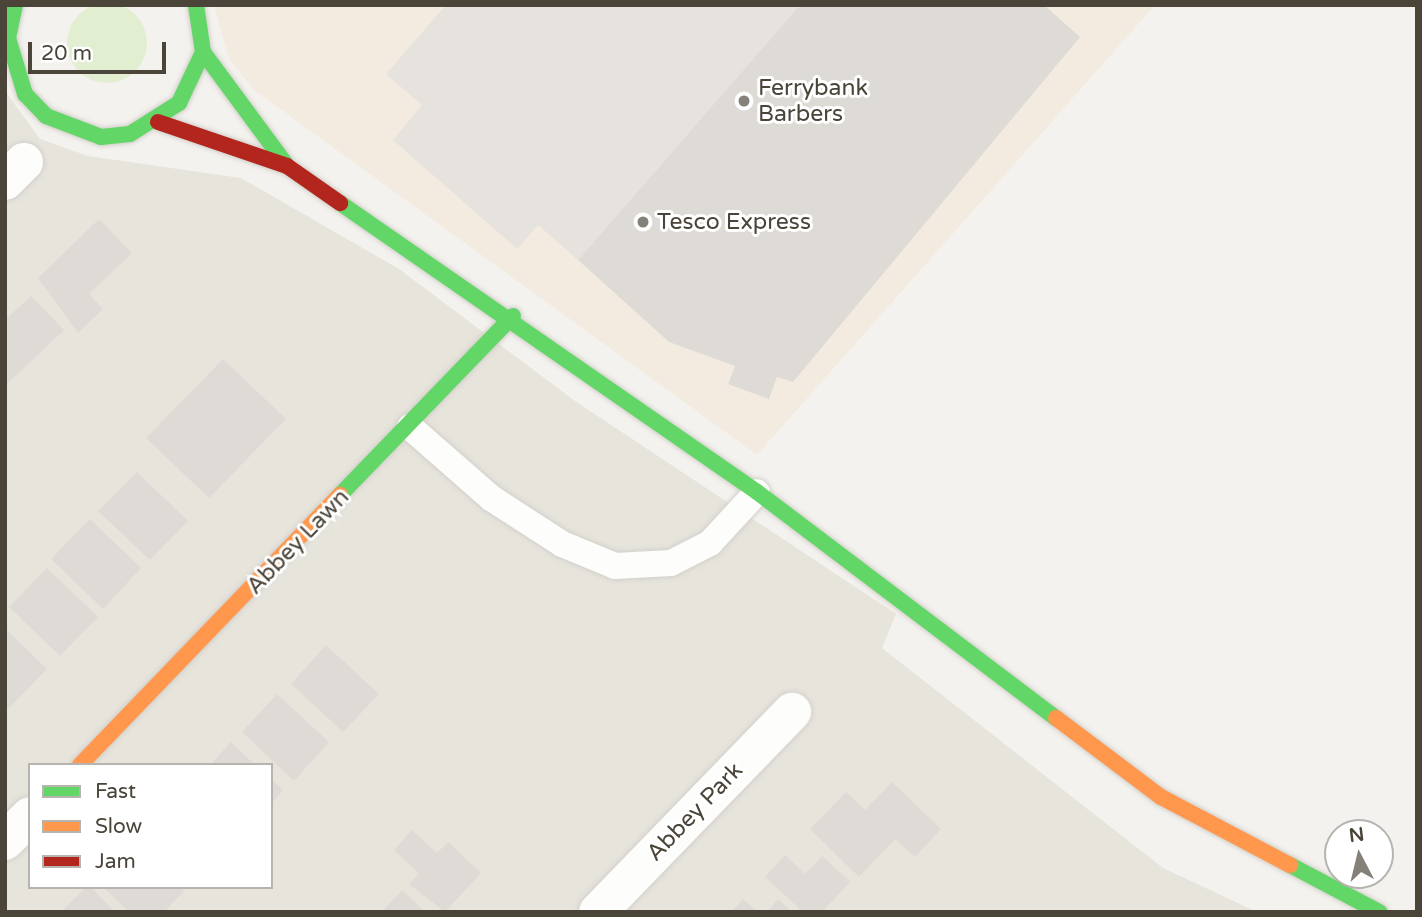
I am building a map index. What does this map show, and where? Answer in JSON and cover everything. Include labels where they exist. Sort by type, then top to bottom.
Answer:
[{"type":"street","points":[[15,5],[7,37],[20,86],[46,117],[101,137],[158,122],[287,166],[513,316],[757,492],[1161,797],[1379,912]]},
{"type":"street","points":[[158,122],[195,80],[202,52],[196,5]]},
{"type":"street","points":[[202,52],[287,166]]},
{"type":"street","name":"Abbey Lawn","points":[[82,763],[410,427],[513,316]]},
{"type":"street","name":"Abbey Park","points":[[598,912],[792,712]]},
{"type":"street","points":[[5,841],[28,818]]},
{"type":"lane","points":[[410,427],[491,498],[562,544],[615,566],[671,563],[710,543],[757,492]]},
{"type":"shaded area","points":[[214,5],[1155,5],[757,455],[254,90],[229,59]]},
{"type":"shaded area","points":[[446,5],[800,5],[578,260],[538,225],[517,249],[393,140],[422,105],[386,74]]},
{"type":"shaded area","points":[[5,91],[40,139],[88,156],[241,178],[399,269],[575,401],[896,614],[882,648],[1163,868],[1257,912],[5,912]]},
{"type":"green space","points":[[99,3],[115,3],[136,14],[147,35],[147,51],[136,72],[115,83],[99,83],[85,77],[73,65],[67,51],[67,35],[73,21],[85,9]]},
{"type":"building","points":[[800,5],[1044,5],[1080,37],[793,382],[777,377],[769,399],[728,384],[735,366],[669,342],[578,260]]},
{"type":"building","points":[[99,219],[132,253],[89,294],[103,309],[78,333],[38,278]]},
{"type":"building","points":[[31,296],[64,330],[5,386],[5,320]]},
{"type":"building","points":[[223,359],[286,419],[209,498],[146,438]]},
{"type":"building","points":[[137,472],[188,521],[150,560],[98,511]]},
{"type":"building","points":[[90,519],[141,568],[103,609],[51,559]]},
{"type":"building","points":[[47,568],[98,617],[60,656],[9,607]]},
{"type":"building","points":[[5,628],[47,669],[9,708],[5,705]]},
{"type":"building","points":[[326,645],[379,694],[343,732],[291,684]]},
{"type":"building","points":[[277,694],[329,742],[294,781],[242,732]]},
{"type":"building","points":[[231,742],[253,763],[212,763]]},
{"type":"building","points":[[273,781],[283,790],[273,802]]},
{"type":"building","points":[[892,782],[941,829],[915,857],[895,839],[859,877],[810,829],[846,792],[865,810]]},
{"type":"building","points":[[412,830],[437,853],[448,842],[481,873],[445,912],[409,884],[419,874],[394,850]]},
{"type":"building","points":[[785,855],[805,874],[822,856],[850,882],[822,912],[803,912],[765,877]]},
{"type":"building","points":[[84,889],[93,889],[115,912],[61,912]]},
{"type":"building","points":[[105,889],[184,891],[164,912],[129,912]]},
{"type":"building","points":[[402,890],[425,912],[382,912]]},
{"type":"building","points":[[743,899],[757,912],[731,912]]},
{"type":"building","points":[[778,899],[792,912],[767,912]]},
{"type":"traffic: fast","points":[[15,5],[8,38],[25,94],[46,116],[101,137],[130,134],[179,103],[203,52],[196,5]]},
{"type":"traffic: fast","points":[[203,52],[287,166]]},
{"type":"traffic: fast","points":[[340,203],[757,492],[1056,718]]},
{"type":"traffic: fast","points":[[340,495],[513,316]]},
{"type":"traffic: fast","points":[[1290,865],[1379,912]]},
{"type":"traffic: slow","points":[[82,763],[340,495]]},
{"type":"traffic: slow","points":[[1056,718],[1161,797],[1290,865]]},
{"type":"traffic: jam","points":[[158,122],[287,166],[340,203]]},
{"type":"place","name":"Ferrybank Barbers","points":[[744,101]]},
{"type":"place","name":"Tesco Express","points":[[643,222]]}]
